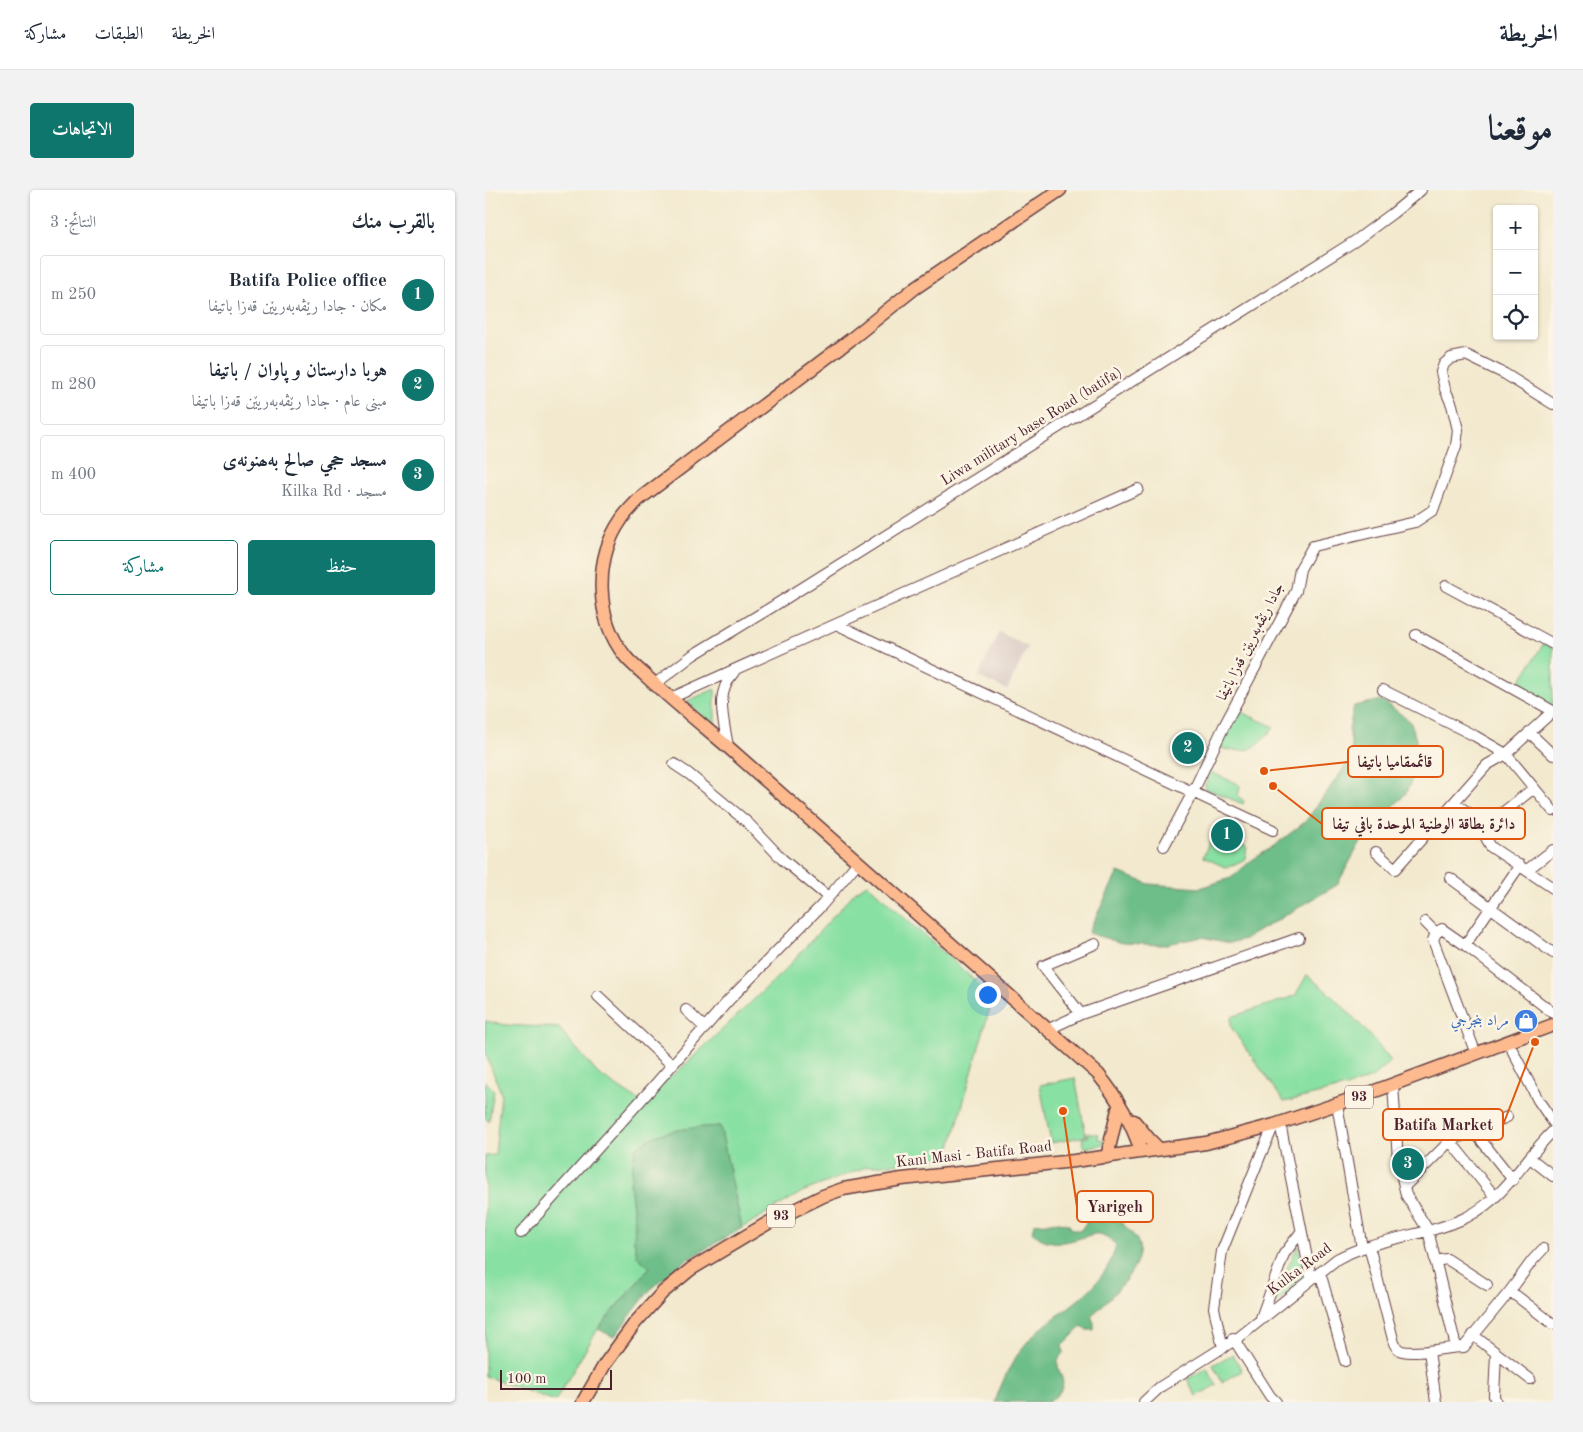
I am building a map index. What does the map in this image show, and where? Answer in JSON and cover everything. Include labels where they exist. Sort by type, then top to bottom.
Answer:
[{"type":"main road","points":[[1059,190],[915,288],[850,340],[638,500],[621,520],[608,545],[601,575],[603,602],[610,630],[625,656],[1049,1029],[1097,1074],[1111,1089],[1137,1152]]},
{"type":"main road","name":"Kani Masi - Batifa Road","points":[[583,1402],[605,1364],[635,1323],[662,1293],[691,1268],[768,1223],[805,1204],[843,1189],[975,1170],[1206,1143],[1277,1124],[1393,1085],[1553,1024]]},
{"type":"main road","points":[[1119,1107],[1123,1107],[1159,1149]]},
{"type":"main road","points":[[1107,1156],[1119,1107]]},
{"type":"street","name":"Liwa military base Road (batifa)","points":[[655,684],[693,655],[772,608],[1355,241],[1421,190]]},
{"type":"street","name":"جادا رێڤه‌به‌ريێن قه‌زا باتيفا","points":[[1193,792],[1224,726],[1296,591],[1300,569],[1313,546],[1415,522],[1433,510],[1455,446],[1458,430],[1441,372],[1444,364],[1451,358],[1466,355],[1505,374],[1553,404]]},
{"type":"street","points":[[671,698],[838,625],[906,592],[1138,489]]},
{"type":"street","points":[[1446,586],[1553,644]]},
{"type":"street","points":[[838,625],[1273,830]]},
{"type":"street","points":[[1376,852],[1395,869],[1487,765],[1505,754],[1553,711],[1416,635]]},
{"type":"street","points":[[729,747],[721,700],[723,689],[735,671]]},
{"type":"street","points":[[1383,690],[1475,736],[1505,754],[1553,811]]},
{"type":"street","points":[[1529,732],[1553,755]]},
{"type":"street","points":[[674,764],[747,822],[782,859],[828,897]]},
{"type":"street","points":[[1534,788],[1487,825],[1484,834],[1491,847],[1553,888]]},
{"type":"street","points":[[1164,846],[1193,792]]},
{"type":"street","points":[[1454,803],[1479,820],[1486,829]]},
{"type":"street","points":[[1465,945],[1524,868],[1553,850]]},
{"type":"street","points":[[521,1233],[729,1001],[859,862]]},
{"type":"street","points":[[1450,878],[1553,953]]},
{"type":"street","points":[[1425,922],[1436,932]]},
{"type":"street","points":[[1476,1054],[1433,940],[1436,932],[1442,929],[1553,1013]]},
{"type":"street","points":[[1049,1029],[1081,1014],[1299,938]]},
{"type":"street","points":[[1081,1014],[1043,966],[1095,944]]},
{"type":"street","points":[[597,996],[672,1065]]},
{"type":"street","points":[[686,1010],[705,1028]]},
{"type":"street","points":[[1507,1042],[1553,1122]]},
{"type":"street","points":[[1393,1085],[1398,1160],[1406,1195],[1428,1230],[1456,1347]]},
{"type":"street","points":[[1337,1104],[1366,1247],[1397,1349],[1403,1352],[1464,1347],[1510,1291],[1532,1260],[1543,1249]]},
{"type":"street","points":[[1404,1186],[1450,1141],[1507,1117]]},
{"type":"street","points":[[1277,1124],[1311,1278]]},
{"type":"street","points":[[1223,1348],[1214,1308],[1222,1252],[1261,1154],[1277,1124]]},
{"type":"street","points":[[1473,1130],[1513,1180]]},
{"type":"street","name":"Kulka Road","points":[[1144,1402],[1160,1386],[1223,1348],[1261,1320],[1337,1259],[1353,1250],[1428,1230],[1467,1217],[1495,1197],[1513,1180],[1542,1141],[1553,1130]]},
{"type":"street","points":[[1450,1141],[1495,1197]]},
{"type":"street","points":[[1530,1158],[1553,1176]]},
{"type":"street","points":[[1261,1320],[1284,1254],[1301,1232]]},
{"type":"street","points":[[1435,1261],[1447,1258],[1487,1285]]},
{"type":"street","points":[[1320,1272],[1345,1361]]},
{"type":"street","points":[[1510,1291],[1553,1324]]},
{"type":"street","points":[[1473,1335],[1530,1378]]},
{"type":"street","points":[[1234,1339],[1270,1396],[1276,1402]]},
{"type":"street","points":[[1429,1351],[1436,1402]]},
{"type":"street","points":[[1496,1353],[1496,1402]]},
{"type":"shaded area","points":[[999,632],[1028,647],[1007,690],[978,677]]},
{"type":"green space","points":[[1544,643],[1553,648],[1553,706],[1518,684]]},
{"type":"green space","points":[[715,689],[715,727],[687,701]]},
{"type":"green space","points":[[1382,700],[1411,722],[1421,758],[1406,793],[1360,843],[1337,885],[1245,939],[1230,943],[1202,937],[1162,945],[1122,943],[1088,933],[1118,872],[1149,884],[1200,888],[1231,878],[1252,860],[1305,822],[1353,756],[1349,729],[1354,706]]},
{"type":"green space","points":[[1237,710],[1274,727],[1256,746],[1250,749],[1237,751],[1219,748]]},
{"type":"green space","points":[[1210,772],[1238,784],[1240,786],[1238,796],[1244,801],[1243,804],[1204,788]]},
{"type":"green space","points":[[1215,828],[1218,840],[1225,838],[1227,849],[1235,852],[1239,843],[1247,847],[1245,859],[1227,868],[1203,857]]},
{"type":"green space","points":[[867,884],[993,997],[948,1157],[866,1167],[802,1192],[742,1228],[720,1126],[686,1129],[654,1137],[635,1149],[630,1184],[637,1256],[650,1267],[598,1329],[555,1401],[485,1376],[485,1156],[495,1155],[501,1093],[485,1052],[485,1021],[506,1025],[559,1028],[598,1074],[641,1102],[688,1062],[784,971],[857,890]]},
{"type":"green space","points":[[1307,975],[1352,1015],[1391,1061],[1372,1078],[1346,1087],[1284,1102],[1231,1027],[1231,1017],[1295,996]]},
{"type":"green space","points":[[1075,1078],[1086,1136],[1051,1143],[1040,1085]]},
{"type":"green space","points":[[485,1081],[494,1090],[489,1122],[485,1117]]},
{"type":"green space","points":[[720,1126],[742,1228],[683,1262],[649,1291],[614,1337],[598,1329],[650,1268],[637,1256],[634,1240],[635,1224],[630,1184],[635,1149],[654,1137],[675,1130]]},
{"type":"green space","points":[[1087,1133],[1099,1134],[1098,1139],[1104,1140],[1104,1144],[1084,1148],[1082,1138],[1088,1137]]},
{"type":"green space","points":[[1101,1212],[1118,1220],[1137,1240],[1139,1249],[1137,1260],[1132,1270],[1116,1292],[1091,1316],[1094,1330],[1087,1330],[1082,1326],[1062,1346],[1064,1352],[1059,1358],[1058,1363],[1063,1384],[1057,1395],[1048,1402],[995,1402],[1007,1373],[1030,1338],[1095,1284],[1111,1259],[1116,1245],[1106,1237],[1097,1234],[1070,1241],[1049,1242],[1043,1240],[1032,1231],[1034,1224],[1060,1222],[1080,1231],[1086,1223],[1088,1213]]},
{"type":"green space","points":[[1298,1245],[1306,1278],[1268,1310]]},
{"type":"green space","points":[[1233,1354],[1242,1371],[1222,1382],[1213,1365]]},
{"type":"green space","points":[[1207,1368],[1216,1385],[1196,1396],[1187,1379]]},
{"type":"place","name":"هوبا دارستان و پاوان / باتيفا","points":[[1188,748]]},
{"type":"place","name":"قائممقاميا باتيفا","points":[[1264,771]]},
{"type":"place","name":"دائرة بطاقة الوطنية الموحدة بافي تيفا","points":[[1273,786]]},
{"type":"place","name":"Batifa Police office","points":[[1227,835]]},
{"type":"place","name":"مراد بنجرجي","points":[[1526,1021]]},
{"type":"place","name":"Batifa Market","points":[[1535,1042]]},
{"type":"place","name":"Yarigeh","points":[[1063,1111]]},
{"type":"place","name":"مسجد حجي صالح بەھنونەی","points":[[1408,1164]]}]
